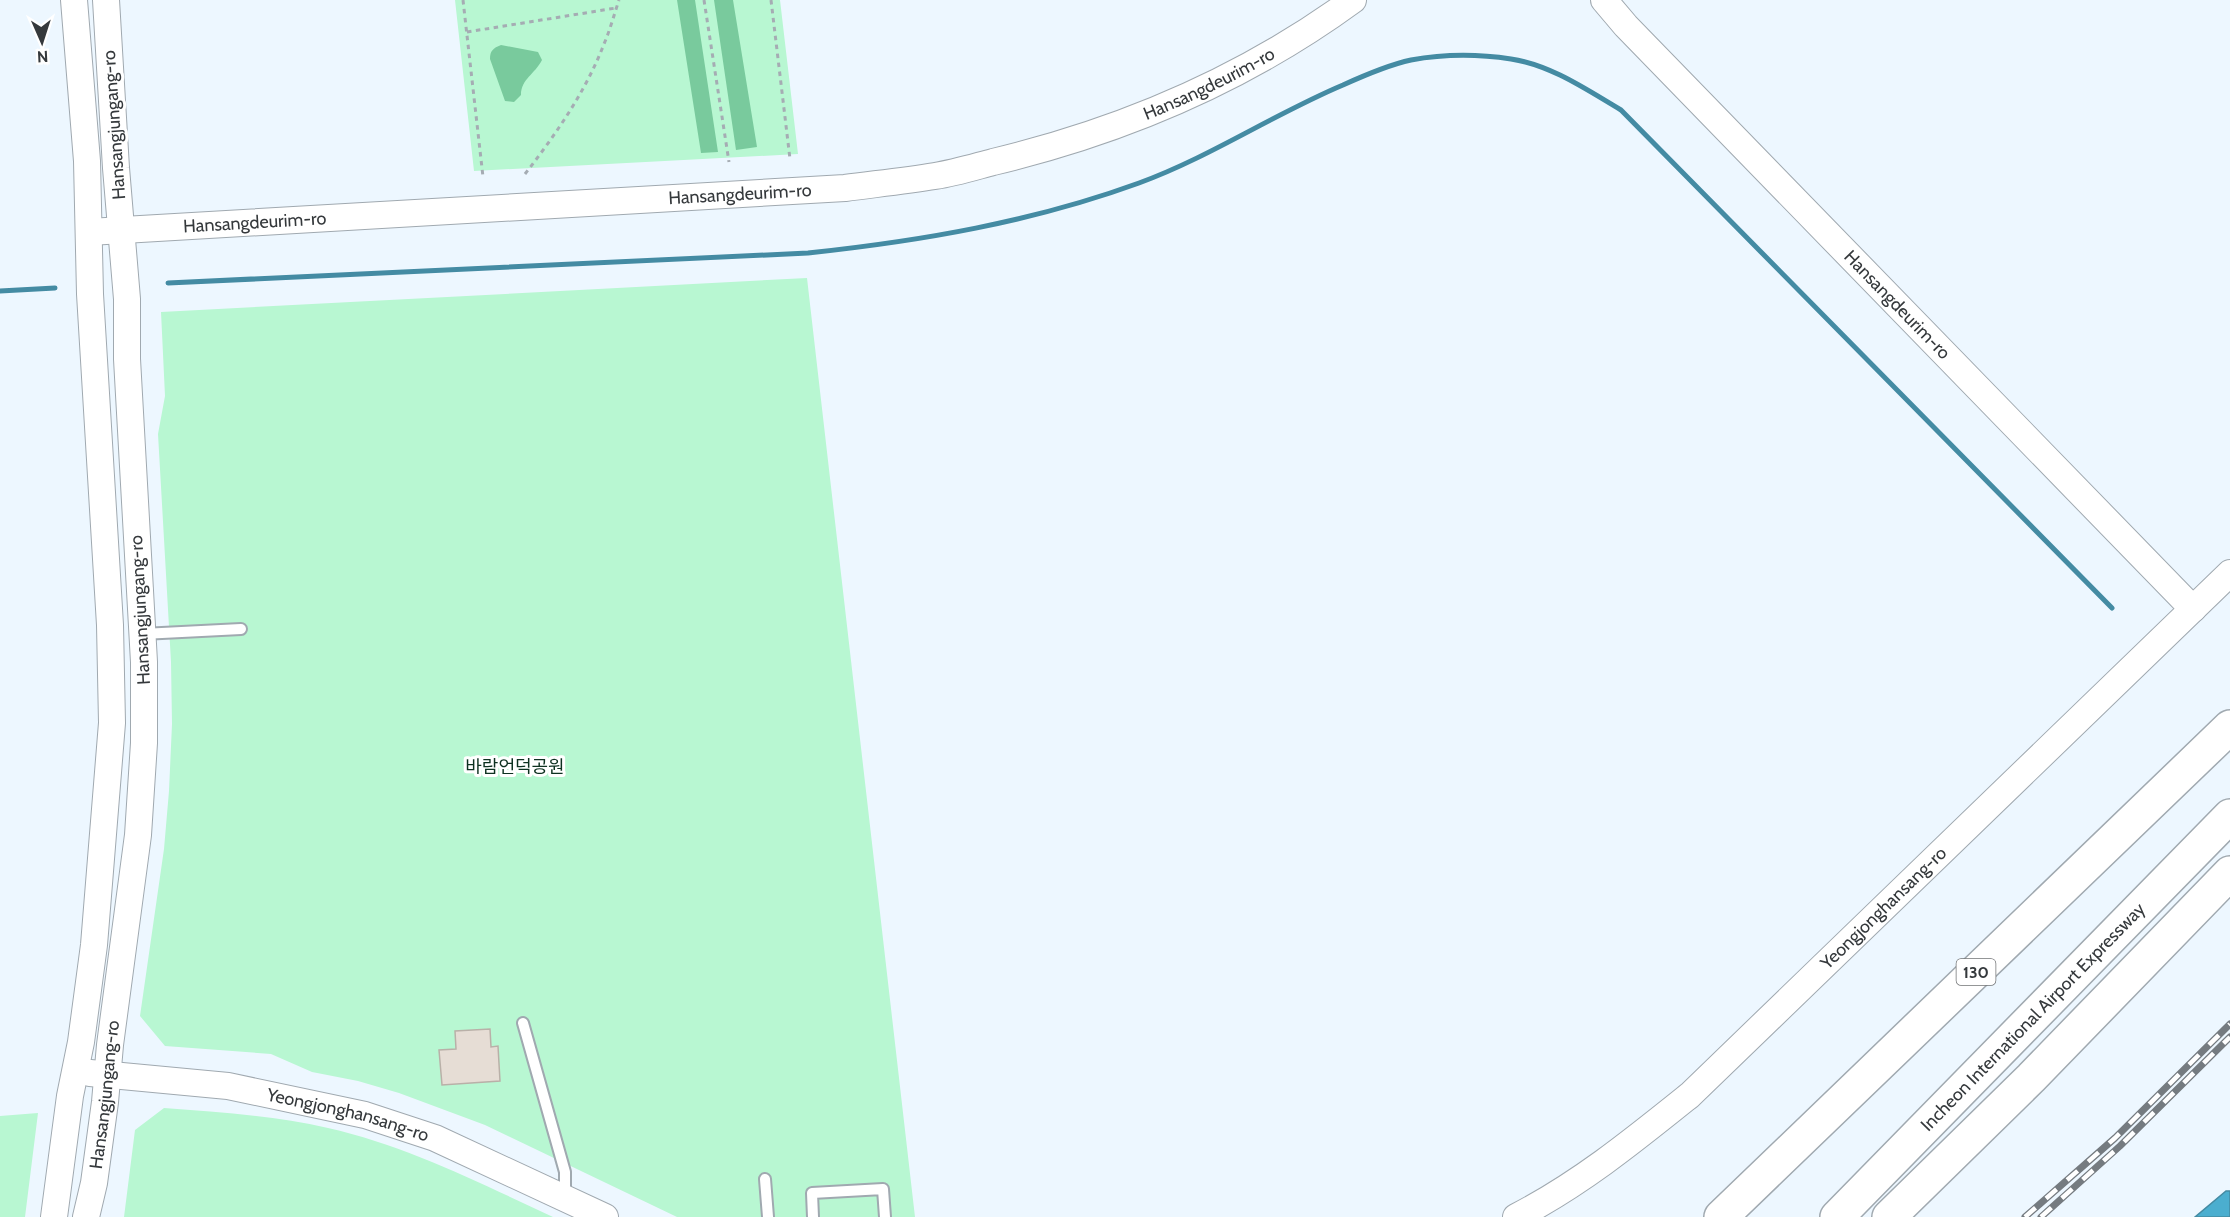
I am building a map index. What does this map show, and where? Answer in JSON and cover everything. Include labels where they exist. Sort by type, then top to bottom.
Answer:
[{"type":"highway","name":"130","points":[[1721,1217],[2230,727]]},
{"type":"highway","name":"Incheon International Airport Expressway","points":[[1837,1217],[2230,816]]},
{"type":"highway","points":[[1889,1217],[2031,1078],[2230,873]]},
{"type":"highway","points":[[1913,1217],[2031,1078]]},
{"type":"street","name":"Hansangjungang-ro","points":[[54,1217],[94,945],[112,723],[110,625],[90,294],[87,161],[74,0]]},
{"type":"street","name":"Hansangjungang-ro","points":[[87,1217],[94,1183],[138,835],[144,743],[142,634],[127,359],[127,298],[106,0]]},
{"type":"street","name":"Hansangdeurim-ro","points":[[89,232],[844,188],[936,176],[1051,148],[1131,121],[1203,89],[1267,56],[1323,22],[1353,0]]},
{"type":"street","name":"Hansangdeurim-ro","points":[[1604,0],[1642,43],[2193,609]]},
{"type":"street","name":"Yeongjonghansang-ro","points":[[1516,1217],[1598,1168],[1690,1095],[2230,573]]},
{"type":"street","name":"Yeongjonghansang-ro","points":[[75,1071],[228,1086],[365,1115],[435,1138],[604,1217]]},
{"type":"lane","points":[[142,634],[241,629]]},
{"type":"lane","points":[[523,1023],[565,1172],[565,1198]]},
{"type":"lane","points":[[765,1179],[768,1217]]},
{"type":"lane","points":[[804,1217],[813,1217],[812,1193],[883,1189],[885,1217]]},
{"type":"path","points":[[463,0],[483,177]]},
{"type":"path","points":[[525,174],[556,132],[591,72],[604,44],[619,0]]},
{"type":"path","points":[[704,0],[729,162]]},
{"type":"path","points":[[771,0],[790,159]]},
{"type":"path","points":[[467,32],[616,8]]},
{"type":"green space","points":[[455,0],[780,0],[798,154],[474,171]]},
{"type":"green space","points":[[677,0],[695,0],[718,152],[701,153]]},
{"type":"green space","points":[[714,0],[733,0],[757,147],[736,150]]},
{"type":"green space","points":[[501,45],[538,52],[542,60],[523,85],[521,95],[514,102],[505,101],[490,59],[493,50]]},
{"type":"green space","name":"바람언덕공원","points":[[807,278],[915,1217],[677,1217],[485,1125],[399,1093],[358,1081],[312,1072],[271,1054],[165,1046],[140,1016],[164,849],[172,724],[171,662],[158,434],[165,396],[161,312]]},
{"type":"green space","points":[[164,1108],[267,1117],[328,1128],[357,1136],[443,1166],[553,1217],[124,1217],[135,1130]]},
{"type":"green space","points":[[38,1113],[25,1217],[0,1217],[0,1116]]},
{"type":"water","points":[[2226,1191],[2230,1191],[2230,1217],[2195,1217]]},
{"type":"building","points":[[490,1029],[491,1047],[498,1046],[500,1081],[442,1085],[439,1050],[456,1049],[455,1031]]},
{"type":"waterway","points":[[168,283],[808,253],[934,236],[1058,209],[1139,183],[1191,161],[1317,96],[1394,65],[1411,60],[1448,56],[1486,56],[1511,59],[1554,72],[1621,110],[2112,608]]},
{"type":"waterway","points":[[0,291],[55,288]]},
{"type":"railway","points":[[2025,1217],[2115,1138],[2230,1024]]},
{"type":"railway","points":[[2041,1217],[2120,1146],[2230,1037]]}]
